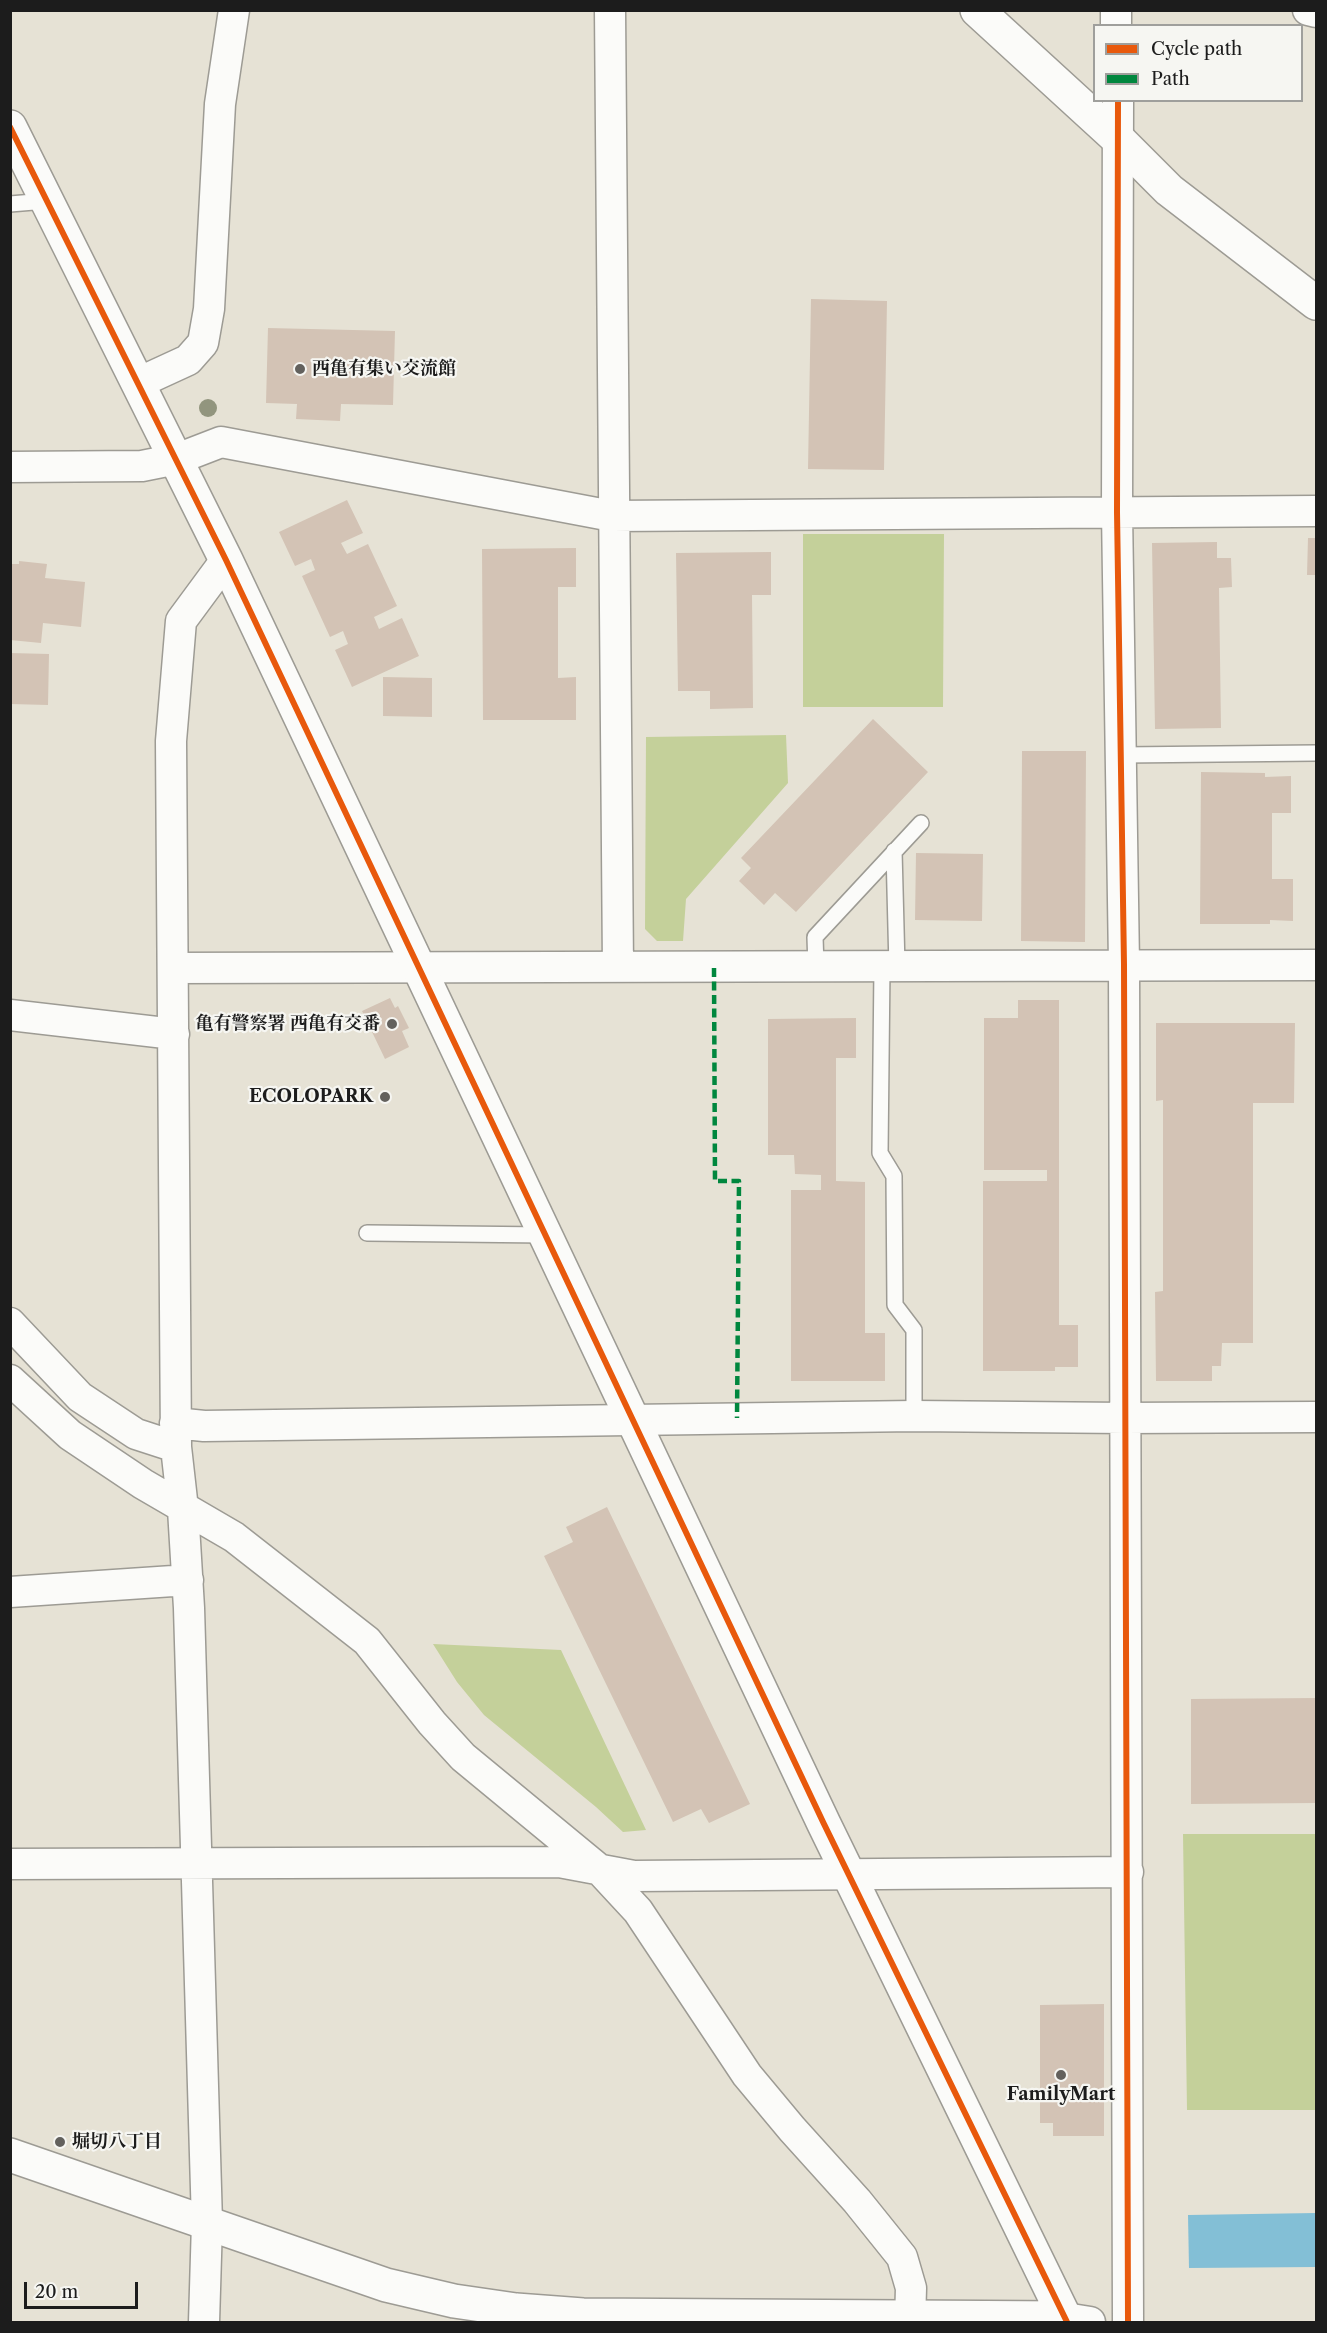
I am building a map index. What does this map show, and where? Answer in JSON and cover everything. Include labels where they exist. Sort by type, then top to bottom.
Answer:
[{"type":"street","points":[[138,383],[188,360],[203,343],[209,309],[220,104],[234,10]]},
{"type":"street","points":[[610,10],[612,516],[615,541],[618,967]]},
{"type":"street","points":[[977,10],[1119,140],[1169,190],[1317,303]]},
{"type":"street","points":[[1308,10],[1317,12]]},
{"type":"street","points":[[1118,102],[1117,512],[1124,964],[1128,2322]]},
{"type":"street","points":[[10,127],[226,560],[849,1875],[1074,2321],[583,2319],[454,2301],[386,2284],[10,2155]]},
{"type":"street","points":[[10,467],[142,466],[177,459],[220,442],[612,516],[1317,511]]},
{"type":"street","points":[[204,2322],[207,2223],[188,1580],[176,1435],[171,741],[181,621],[226,560]]},
{"type":"street","points":[[174,968],[1317,965]]},
{"type":"street","points":[[10,1015],[174,1034]]},
{"type":"street","points":[[10,1323],[80,1397],[136,1434],[176,1435],[204,1426],[633,1419],[914,1416],[1125,1419],[1317,1417]]},
{"type":"street","points":[[10,1380],[70,1435],[183,1509],[234,1537],[367,1641],[463,1758],[600,1870],[638,1911],[747,2075],[857,2201],[902,2257],[911,2288],[910,2319]]},
{"type":"street","points":[[10,1592],[188,1580]]},
{"type":"street","points":[[10,1864],[559,1862],[634,1876],[1128,1872]]},
{"type":"lane","points":[[10,204],[46,201]]},
{"type":"lane","points":[[1122,755],[1317,753]]},
{"type":"lane","points":[[816,967],[815,937],[921,823]]},
{"type":"lane","points":[[894,851],[880,1154],[894,1176],[895,1305],[914,1330],[914,1416]]},
{"type":"lane","points":[[367,1233],[546,1235]]},
{"type":"green space","points":[[803,534],[944,534],[943,707],[803,707]]},
{"type":"green space","points":[[786,735],[788,783],[686,899],[683,941],[657,941],[645,929],[646,737]]},
{"type":"green space","points":[[433,1644],[561,1650],[646,1830],[623,1832],[484,1715],[457,1682]]},
{"type":"green space","points":[[1183,1834],[1316,1834],[1316,2110],[1187,2110]]},
{"type":"water","points":[[1316,2213],[1316,2267],[1189,2268],[1188,2215]]},
{"type":"building","points":[[811,299],[887,301],[884,470],[808,469]]},
{"type":"building","points":[[268,328],[395,331],[393,405],[341,404],[340,421],[296,419],[297,404],[266,403]]},
{"type":"building","points":[[347,500],[363,533],[341,543],[347,554],[368,544],[397,606],[374,617],[379,629],[402,618],[419,656],[352,687],[335,650],[348,644],[343,631],[330,637],[302,576],[315,570],[311,559],[295,566],[279,532]]},
{"type":"building","points":[[1308,538],[1316,538],[1316,575],[1307,575]]},
{"type":"building","points":[[1217,542],[1217,558],[1231,558],[1232,587],[1219,588],[1221,728],[1155,729],[1152,543]]},
{"type":"building","points":[[576,548],[576,587],[558,587],[558,678],[576,677],[576,720],[483,720],[482,549]]},
{"type":"building","points":[[771,552],[771,595],[752,595],[753,708],[710,709],[710,691],[678,691],[676,553]]},
{"type":"building","points":[[19,561],[47,564],[45,578],[85,582],[81,627],[43,623],[41,643],[10,640],[10,564],[19,564]]},
{"type":"building","points":[[10,653],[49,654],[48,705],[10,704]]},
{"type":"building","points":[[383,677],[432,678],[432,717],[383,716]]},
{"type":"building","points":[[873,719],[928,772],[796,912],[775,893],[764,905],[739,881],[751,868],[741,858]]},
{"type":"building","points":[[1022,751],[1086,751],[1085,942],[1021,941]]},
{"type":"building","points":[[1201,772],[1265,773],[1265,777],[1291,776],[1291,813],[1272,813],[1272,879],[1293,879],[1293,921],[1270,920],[1270,924],[1200,924]]},
{"type":"building","points":[[916,853],[983,854],[982,921],[915,920]]},
{"type":"building","points":[[390,998],[395,1008],[398,1006],[409,1028],[402,1031],[409,1047],[385,1059],[362,1011]]},
{"type":"building","points":[[1018,1000],[1059,1000],[1059,1325],[1078,1325],[1078,1367],[1055,1367],[1055,1371],[983,1371],[983,1181],[1047,1181],[1047,1170],[984,1170],[984,1018],[1018,1018]]},
{"type":"building","points":[[856,1018],[856,1058],[836,1058],[836,1181],[865,1182],[865,1333],[885,1333],[885,1381],[791,1381],[791,1190],[821,1190],[821,1175],[795,1174],[794,1155],[768,1155],[768,1019]]},
{"type":"building","points":[[1156,1023],[1295,1023],[1294,1103],[1253,1103],[1253,1343],[1222,1343],[1221,1366],[1212,1366],[1212,1381],[1156,1381],[1155,1292],[1163,1291],[1163,1100],[1156,1101]]},
{"type":"building","points":[[607,1507],[750,1804],[709,1823],[701,1809],[673,1822],[544,1556],[573,1542],[566,1527]]},
{"type":"building","points":[[1316,1698],[1316,1803],[1191,1804],[1191,1699]]},
{"type":"building","points":[[1104,2004],[1104,2136],[1053,2136],[1053,2123],[1040,2123],[1040,2005]]},
{"type":"marked path","points":[[714,968],[715,1181],[739,1181],[737,1418]]},
{"type":"cycle path","points":[[1118,102],[1117,512],[1124,964],[1128,2322]]},
{"type":"cycle path","points":[[10,127],[226,560],[824,1824],[1067,2322]]},
{"type":"place","name":"西亀有集い交流館","points":[[300,369]]},
{"type":"place","name":"亀有警察署 西亀有交番","points":[[392,1024]]},
{"type":"place","name":"ECOLOPARK","points":[[385,1097]]},
{"type":"place","name":"FamilyMart","points":[[1061,2075]]},
{"type":"place","name":"堀切八丁目","points":[[60,2142]]}]
